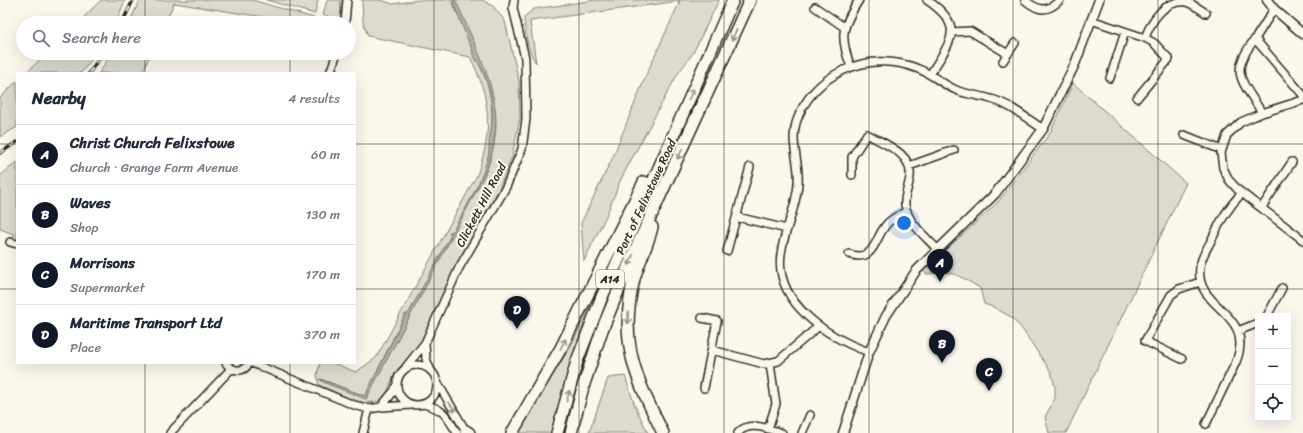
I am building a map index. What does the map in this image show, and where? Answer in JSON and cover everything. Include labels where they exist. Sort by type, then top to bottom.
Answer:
[{"type":"highway","name":"Port of Felixstowe Road","points":[[557,433],[577,361],[601,299],[733,0]]},
{"type":"highway","name":"Port of Felixstowe Road","points":[[571,433],[602,330],[633,255],[750,0]]},
{"type":"highway","points":[[512,431],[561,348],[651,169],[675,130]]},
{"type":"highway","points":[[659,199],[650,236],[634,279],[628,312],[628,327],[632,360],[638,382],[663,433]]},
{"type":"street","points":[[346,16],[347,0]]},
{"type":"street","name":"Clickett Hill Road","points":[[405,369],[425,343],[459,268],[506,187],[522,149],[526,119],[525,58],[513,8],[514,0]]},
{"type":"street","points":[[851,67],[844,48],[844,27],[859,0]]},
{"type":"street","points":[[927,0],[945,14],[952,32],[949,44],[930,75]]},
{"type":"street","points":[[1025,0],[1034,8],[1044,10],[1051,8],[1060,0]]},
{"type":"street","points":[[843,433],[869,352],[886,316],[903,288],[916,271],[995,194],[1044,129],[1075,64],[1099,0]]},
{"type":"street","points":[[1145,38],[1154,18],[1170,3],[1180,1],[1188,2],[1206,13]]},
{"type":"street","points":[[1262,113],[1243,81],[1239,69],[1246,52],[1255,39],[1271,3],[1303,34]]},
{"type":"street","points":[[815,7],[844,27]]},
{"type":"street","points":[[1091,20],[1145,38],[1154,43],[1169,59],[1137,98]]},
{"type":"street","points":[[952,32],[970,31],[1008,54]]},
{"type":"street","points":[[1110,78],[1125,32]]},
{"type":"street","points":[[1255,39],[1303,95]]},
{"type":"street","points":[[1003,61],[1015,43]]},
{"type":"street","points":[[330,72],[335,60]]},
{"type":"street","points":[[869,352],[834,337],[819,326],[788,293],[783,280],[780,254],[798,190],[798,171],[794,137],[799,116],[816,89],[834,75],[851,67],[875,62],[891,62],[916,67],[958,91],[991,99],[1006,105],[1044,129]]},
{"type":"street","points":[[1303,100],[1262,113],[1245,120],[1234,127],[1227,135],[1221,158],[1225,174],[1232,184],[1303,240]]},
{"type":"street","points":[[852,175],[852,157],[868,134],[902,154],[910,166],[910,177],[905,196],[907,211],[915,226],[937,250]]},
{"type":"street","points":[[1184,135],[1222,150]]},
{"type":"street","points":[[910,166],[954,150]]},
{"type":"street","points":[[1262,207],[1292,162]]},
{"type":"street","points":[[728,251],[750,167]]},
{"type":"street","points":[[1206,424],[1238,356],[1240,344],[1238,331],[1232,320],[1205,292],[1200,282],[1200,266],[1202,258],[1227,209],[1242,193]]},
{"type":"street","points":[[849,254],[859,257],[870,252],[887,224],[907,211]]},
{"type":"street","points":[[736,217],[787,229]]},
{"type":"street","points":[[1182,359],[1145,342],[1171,295],[1179,289],[1200,282]]},
{"type":"street","points":[[1269,313],[1282,288]]},
{"type":"street","points":[[702,318],[718,320],[704,388]]},
{"type":"street","points":[[1238,331],[1255,324]]},
{"type":"street","points":[[712,350],[764,364],[770,364],[778,361],[819,326]]},
{"type":"street","points":[[252,364],[354,405],[369,409],[420,404],[432,398],[436,388],[434,374],[428,367],[425,343]]},
{"type":"street","points":[[227,364],[231,369],[242,370],[249,364]]},
{"type":"street","points":[[768,429],[776,404],[770,364]]},
{"type":"street","points":[[381,407],[394,391],[398,378],[405,369],[410,366],[420,365],[426,367],[434,374]]},
{"type":"street","points":[[170,433],[231,369]]},
{"type":"street","points":[[436,382],[464,432]]},
{"type":"street","points":[[397,384],[398,390],[405,400],[440,409],[464,432]]},
{"type":"street","points":[[363,433],[369,409]]},
{"type":"street","points":[[802,433],[810,415]]},
{"type":"street","points":[[738,433],[747,426],[782,433]]},
{"type":"shaded area","points":[[101,0],[125,0],[119,16],[85,16]]},
{"type":"shaded area","points":[[140,0],[252,0],[307,16],[257,16],[174,3],[168,16],[132,16]]},
{"type":"shaded area","points":[[266,0],[318,0],[315,14]]},
{"type":"shaded area","points":[[327,0],[341,0],[340,16],[323,15]]},
{"type":"shaded area","points":[[362,0],[380,0],[393,4],[418,0],[452,0],[473,55],[487,82],[492,113],[490,149],[483,174],[471,199],[452,233],[450,232],[451,235],[408,315],[405,314],[365,396],[321,379],[366,399],[487,170],[495,137],[495,108],[488,79],[455,0],[482,0],[493,6],[505,21],[519,81],[520,118],[512,157],[498,191],[452,274],[423,340],[394,374],[386,395],[379,401],[365,403],[351,399],[319,385],[317,375],[320,364],[336,364],[356,372],[376,358],[477,175],[486,144],[487,115],[486,101],[482,87],[470,57],[368,36],[363,22]]},
{"type":"shaded area","points":[[452,0],[455,0],[471,34],[487,74],[492,94],[495,113],[495,134],[491,156],[482,180],[366,399],[325,383],[319,379],[365,396],[406,314],[408,314],[451,235],[449,232],[452,232],[472,196],[488,157],[492,126],[492,104],[490,94],[484,73],[473,55]]},
{"type":"shaded area","points":[[596,0],[719,0],[693,53],[677,75],[621,179],[606,216],[584,261],[581,223],[612,159],[647,73],[680,1],[530,21],[536,63],[530,52],[527,41],[524,17],[534,9]]},
{"type":"shaded area","points":[[40,60],[91,60],[82,72],[27,72]]},
{"type":"shaded area","points":[[107,60],[148,60],[142,72],[100,72]]},
{"type":"shaded area","points":[[16,82],[16,128],[0,137],[0,98]]},
{"type":"shaded area","points":[[1073,83],[1186,183],[1066,433],[1049,433],[1045,417],[1055,398],[1055,387],[1051,372],[1022,329],[1011,317],[993,307],[984,304],[980,288],[950,273],[927,274],[923,271],[998,202],[1050,133]]},
{"type":"shaded area","points":[[16,163],[16,242],[13,240],[14,234],[0,229],[0,176]]},
{"type":"shaded area","points":[[609,270],[553,433],[518,433],[570,347]]},
{"type":"shaded area","points":[[625,376],[635,406],[648,433],[589,433],[608,378]]},
{"type":"railway","points":[[125,16],[133,0]]},
{"type":"railway","points":[[90,72],[98,60]]},
{"type":"railway","points":[[0,153],[16,143]]},
{"type":"place","name":"Christ Church Felixstowe","points":[[940,282]]},
{"type":"place","name":"Maritime Transport Ltd","points":[[517,329]]},
{"type":"place","name":"Waves","points":[[942,363]]},
{"type":"place","name":"Morrisons","points":[[989,391]]}]
